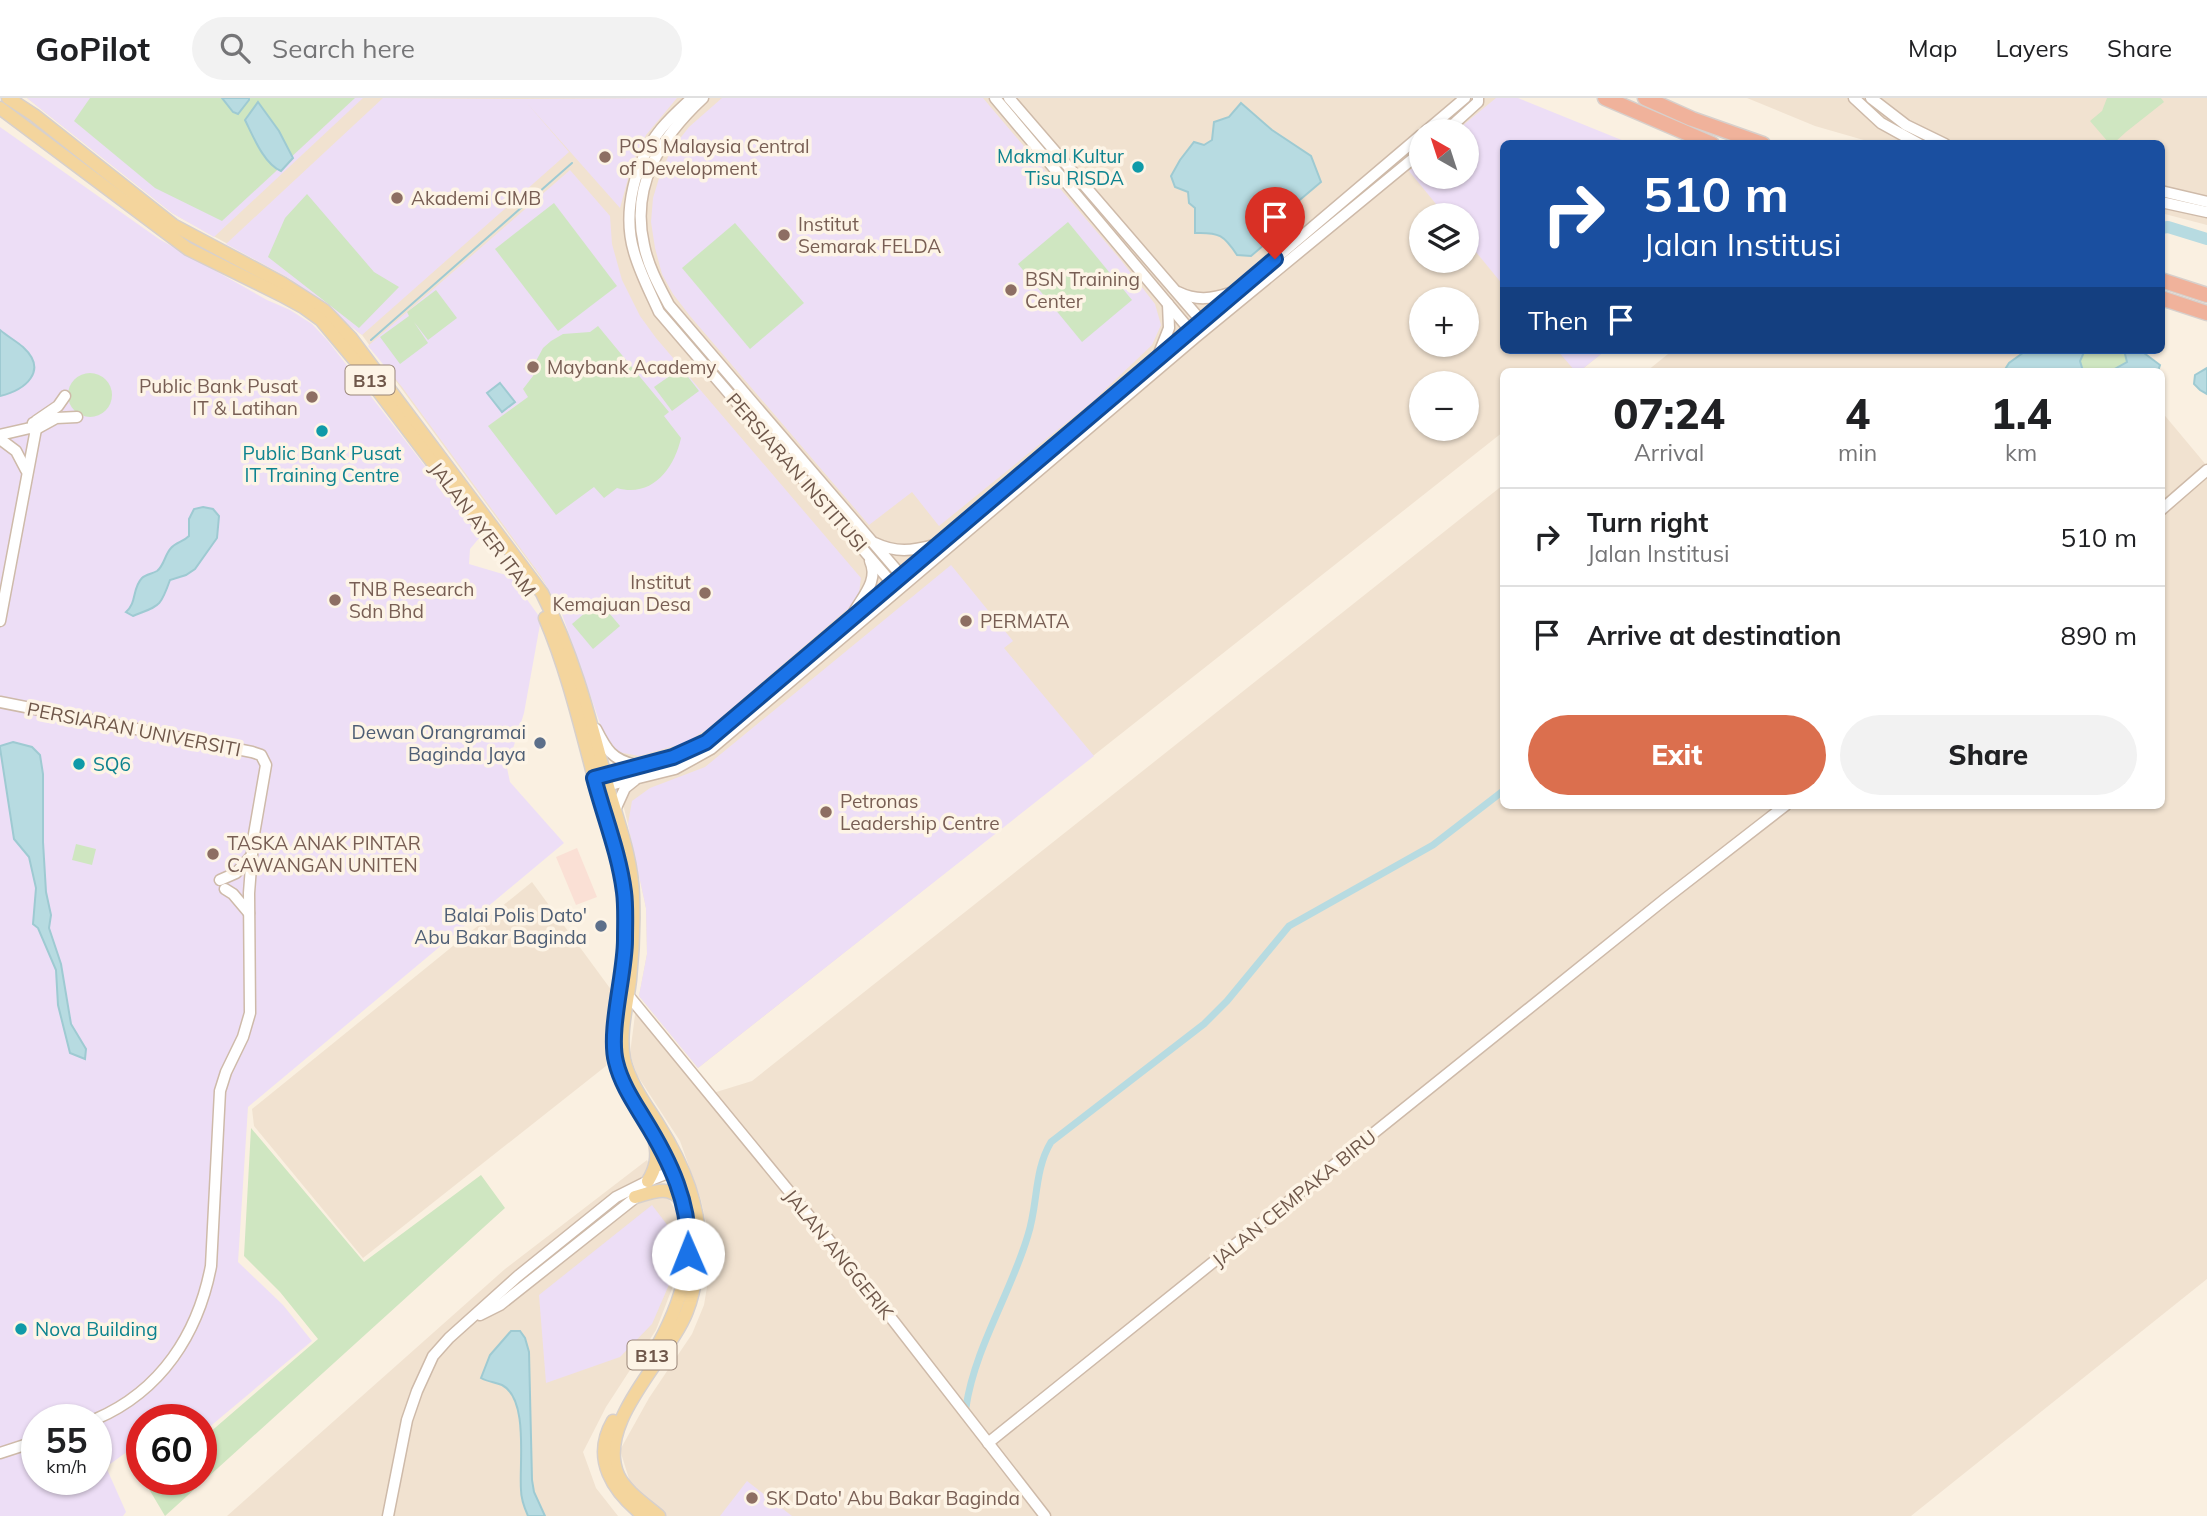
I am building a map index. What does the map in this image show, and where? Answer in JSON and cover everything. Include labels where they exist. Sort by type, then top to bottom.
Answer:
[{"type":"highway","points":[[1605,98],[1703,140]]},
{"type":"highway","points":[[1645,98],[1692,119],[1752,140]]},
{"type":"highway","points":[[2165,281],[2207,295]]},
{"type":"highway","points":[[2165,299],[2207,313]]},
{"type":"main road","name":"JALAN AYER ITAM","points":[[8,98],[34,115],[173,225],[282,283],[324,310],[351,338],[542,593],[579,679],[624,892],[625,942],[614,1053],[627,1090],[677,1173]]},
{"type":"main road","name":"JALAN AYER ITAM","points":[[0,108],[188,249],[303,307],[321,320],[535,597],[547,620],[601,782],[615,810],[623,837],[633,891],[633,949],[623,1035],[624,1062],[643,1101],[674,1151],[689,1237],[687,1270],[678,1308],[667,1332],[610,1425],[606,1439],[604,1461],[609,1478],[627,1503],[644,1516]]},
{"type":"main road","points":[[648,1181],[658,1153],[654,1134]]},
{"type":"main road","name":"B13","points":[[659,1516],[625,1486],[614,1460],[614,1448],[622,1418],[675,1336],[688,1310],[699,1252],[698,1224],[688,1186],[677,1173]]},
{"type":"main road","points":[[635,1197],[668,1190],[676,1194],[684,1204]]},
{"type":"main road","points":[[627,1503],[635,1516]]},
{"type":"street","name":"PERSIARAN INSTITUSI","points":[[691,98],[652,142],[643,157],[633,190],[630,217],[633,250],[644,281],[659,312],[869,547]]},
{"type":"street","name":"PERSIARAN INSTITUSI","points":[[703,98],[667,135],[653,160],[643,190],[643,244],[654,276],[668,305],[900,583]]},
{"type":"street","points":[[995,98],[1194,333]]},
{"type":"street","points":[[1009,98],[1204,325]]},
{"type":"street","points":[[1440,119],[1465,98]]},
{"type":"street","points":[[1461,119],[1474,109],[1478,98]]},
{"type":"street","points":[[1854,98],[1881,123],[1912,140]]},
{"type":"street","points":[[1871,98],[1906,125],[1937,140]]},
{"type":"street","points":[[1204,325],[1238,290],[1409,145]]},
{"type":"street","points":[[601,782],[637,778],[675,769],[711,749],[900,583],[1194,333],[1409,162]]},
{"type":"street","points":[[2165,192],[2207,202]]},
{"type":"street","points":[[2165,203],[2207,212]]},
{"type":"street","points":[[1176,291],[1185,296],[1206,299],[1238,290]]},
{"type":"street","points":[[1157,359],[1169,328],[1167,302]]},
{"type":"street","points":[[601,782],[640,765],[673,757],[706,742],[851,618],[900,583],[939,543],[1157,359],[1194,333]]},
{"type":"street","points":[[0,621],[33,427],[58,406],[65,396]]},
{"type":"street","points":[[0,437],[55,418],[76,416]]},
{"type":"street","points":[[0,437],[16,451],[27,473]]},
{"type":"street","points":[[2165,507],[2207,470]]},
{"type":"street","points":[[851,618],[874,574],[869,547],[901,551],[939,543]]},
{"type":"street","name":"PERSIARAN UNIVERSITI","points":[[1,702],[241,749],[261,755],[266,765],[252,855],[249,913],[250,1013],[220,1091],[208,1286],[195,1322],[171,1362],[133,1398],[112,1412]]},
{"type":"street","points":[[588,714],[608,752],[624,762],[640,765]]},
{"type":"street","points":[[615,810],[625,788],[637,778]]},
{"type":"street","name":"JALAN CEMPAKA BIRU","points":[[988,1443],[1781,809]]},
{"type":"street","points":[[249,913],[223,884],[252,855]]},
{"type":"street","name":"JALAN ANGGERIK","points":[[628,995],[857,1275],[1045,1516]]},
{"type":"street","points":[[388,1516],[407,1420],[433,1356],[468,1321],[539,1265],[617,1197],[648,1181],[677,1173]]},
{"type":"street","points":[[539,1265],[650,1186],[677,1173]]},
{"type":"street","points":[[0,1453],[21,1446]]},
{"type":"shaded area","points":[[27,98],[1517,98],[1504,140],[1500,140],[1500,354],[1601,354],[1584,368],[1500,368],[1500,434],[698,1068],[639,996],[647,954],[646,908],[605,734],[569,628],[552,593],[362,335],[289,278],[172,213]]},
{"type":"shaded area","points":[[27,98],[363,98],[214,237],[172,213]]},
{"type":"shaded area","name":"Akademi CIMB","points":[[383,98],[677,98],[646,135],[632,164],[620,208],[526,102],[569,152],[362,335],[289,278],[226,244]]},
{"type":"shaded area","points":[[722,98],[983,98],[1155,304],[1161,325],[1152,345],[1093,401],[939,526],[912,492],[869,525],[690,316],[662,274],[651,222],[653,198],[660,175],[671,150],[689,127]]},
{"type":"shaded area","points":[[1496,98],[1518,98],[1622,140],[1500,140],[1500,281],[1479,256],[1479,203],[1435,203],[1424,189],[1479,189],[1479,119],[1471,119]]},
{"type":"shaded area","points":[[1747,98],[2207,98],[2207,225],[2165,214],[2165,140],[1864,140],[1815,126]]},
{"type":"shaded area","points":[[0,127],[159,239],[267,300],[290,310],[312,324],[328,341],[480,537],[470,549],[469,564],[506,575],[513,580],[541,619],[524,713],[507,768],[510,782],[564,843],[248,1107],[238,1262],[283,1305],[312,1341],[217,1421],[217,1404],[126,1404],[126,1453],[112,1463],[112,1404],[21,1404],[21,1495],[112,1495],[112,1480],[126,1512],[123,1516],[0,1516]]},
{"type":"shaded area","points":[[570,170],[610,216],[612,244],[622,280],[640,316],[861,578],[858,600],[706,730],[685,743],[639,756],[618,752],[604,735],[562,614],[541,576],[402,387],[368,346]]},
{"type":"shaded area","points":[[1560,354],[1601,354],[1584,368],[1572,368]]},
{"type":"shaded area","points":[[1668,354],[2115,354],[2127,368],[1651,368]]},
{"type":"shaded area","points":[[2165,416],[2207,466],[2207,1279],[1911,1516],[652,1516],[630,1482],[620,1450],[649,1398],[692,1334],[704,1305],[710,1241],[701,1200],[680,1141],[637,1075],[630,1054],[637,999],[713,1093],[752,1081],[1500,487],[1500,809],[2165,809]]},
{"type":"shaded area","name":"Petronas Leadership Centre","points":[[951,565],[1013,641],[1004,648],[1094,756],[698,1068],[639,996],[647,954],[646,908],[628,824],[632,801],[650,788],[705,767]]},
{"type":"shaded area","points":[[577,848],[597,897],[576,905],[556,857]]},
{"type":"shaded area","points":[[532,882],[612,991],[606,1066],[363,1258],[254,1126],[252,1109]]},
{"type":"shaded area","points":[[647,1160],[679,1217],[683,1240],[673,1286],[656,1330],[606,1407],[583,1452],[596,1488],[618,1516],[227,1516],[505,1269]]},
{"type":"shaded area","points":[[652,1205],[678,1239],[671,1280],[652,1324],[620,1357],[546,1383],[539,1295]]},
{"type":"shaded area","name":"SK Dato' Abu Bakar Baginda","points":[[747,1481],[792,1516],[720,1516]]},
{"type":"green space","points":[[90,98],[355,98],[222,221],[155,188],[74,121]]},
{"type":"green space","points":[[2107,98],[2161,98],[2164,102],[2117,140],[2106,140],[2090,121],[2102,111]]},
{"type":"green space","points":[[307,194],[374,272],[399,287],[359,328],[268,257],[285,218]]},
{"type":"green space","points":[[554,203],[617,286],[558,331],[495,249]]},
{"type":"green space","points":[[1068,222],[1132,300],[1082,342],[1018,264]]},
{"type":"green space","points":[[735,223],[804,303],[750,349],[682,268]]},
{"type":"green space","points":[[436,290],[457,318],[428,340],[414,322],[428,343],[400,364],[380,337],[409,316],[407,312]]},
{"type":"green space","points":[[598,326],[669,412],[664,416],[681,438],[667,470],[651,485],[630,490],[617,488],[604,498],[594,487],[556,515],[488,426],[528,397],[523,389],[533,376],[536,361],[543,348],[563,334],[590,332]]},
{"type":"green space","points":[[2083,354],[2125,354],[2128,362],[2118,368],[2082,368],[2080,361]]},
{"type":"green space","points":[[681,368],[699,391],[672,411],[654,387]]},
{"type":"green space","points":[[90,373],[105,380],[112,395],[105,410],[90,417],[75,410],[68,395],[75,380]]},
{"type":"green space","points":[[599,601],[620,626],[593,649],[572,624]]},
{"type":"green space","points":[[76,844],[96,849],[92,865],[72,860]]},
{"type":"green space","points":[[251,1128],[364,1262],[481,1175],[505,1208],[217,1469],[217,1426],[318,1339],[280,1292],[244,1256]]},
{"type":"green space","points":[[153,1495],[188,1495],[165,1516]]},
{"type":"water","points":[[222,98],[249,100],[238,114],[233,112]]},
{"type":"water","points":[[258,102],[279,131],[293,158],[281,171],[264,156],[245,120]]},
{"type":"water","points":[[1241,103],[1272,130],[1311,156],[1321,182],[1295,204],[1300,214],[1251,256],[1237,255],[1220,236],[1195,233],[1195,208],[1189,203],[1188,192],[1175,187],[1171,176],[1194,142],[1204,145],[1212,140],[1214,122],[1229,117]]},
{"type":"water","points":[[0,330],[31,356],[34,371],[25,384],[0,396]]},
{"type":"water","points":[[2021,354],[2083,354],[2080,361],[2082,368],[2006,368]]},
{"type":"water","points":[[2125,354],[2145,354],[2160,365],[2159,368],[2116,368],[2127,362]]},
{"type":"water","points":[[2207,368],[2207,394],[2194,384],[2195,375]]},
{"type":"water","points":[[500,383],[515,402],[502,412],[487,393]]},
{"type":"water","points":[[194,509],[213,509],[219,516],[217,538],[195,569],[170,580],[164,596],[154,607],[133,616],[126,612],[132,604],[139,582],[157,571],[171,548],[189,536],[189,519]]},
{"type":"water","points":[[13,742],[32,747],[40,755],[43,774],[46,892],[51,915],[49,928],[61,964],[71,1024],[86,1049],[85,1059],[70,1053],[58,1005],[56,970],[38,928],[33,924],[36,888],[29,857],[14,839],[0,748]]},
{"type":"water","points":[[511,1331],[520,1331],[529,1352],[532,1480],[534,1492],[545,1516],[528,1516],[522,1500],[521,1433],[516,1404],[510,1392],[502,1385],[481,1378],[490,1355]]},
{"type":"waterway","points":[[371,340],[572,163]]},
{"type":"waterway","points":[[2165,227],[2207,239]]},
{"type":"waterway","points":[[966,1407],[977,1363],[1021,1257],[1031,1223],[1042,1164],[1051,1142],[1204,1024],[1227,1001],[1289,926],[1433,845],[1500,793]]},
{"type":"place","name":"POS Malaysia Central of Development","points":[[605,157]]},
{"type":"place","name":"Makmal Kultur Tisu RISDA","points":[[1138,167]]},
{"type":"place","name":"Akademi CIMB","points":[[397,198]]},
{"type":"place","name":"Institut Semarak FELDA","points":[[784,235]]},
{"type":"place","name":"BSN Training Center","points":[[1011,290]]},
{"type":"place","name":"Maybank Academy","points":[[533,367]]},
{"type":"place","name":"Public Bank Pusat IT & Latihan","points":[[312,397]]},
{"type":"place","name":"Public Bank Pusat IT Training Centre","points":[[322,431]]},
{"type":"place","name":"Institut Kemajuan Desa","points":[[705,593]]},
{"type":"place","name":"TNB Research Sdn Bhd","points":[[335,600]]},
{"type":"place","name":"PERMATA","points":[[966,621]]},
{"type":"place","name":"Dewan Orangramai Baginda Jaya","points":[[540,743]]},
{"type":"place","name":"SQ6","points":[[79,764]]},
{"type":"place","name":"Petronas Leadership Centre","points":[[826,812]]},
{"type":"place","name":"TASKA ANAK PINTAR CAWANGAN UNITEN","points":[[213,854]]},
{"type":"place","name":"Balai Polis Dato' Abu Bakar Baginda","points":[[601,926]]},
{"type":"place","name":"Nova Building","points":[[21,1329]]},
{"type":"place","name":"SK Dato' Abu Bakar Baginda","points":[[752,1498]]},
{"type":"route","points":[[688,1254],[688,1224],[673,1171],[627,1090],[614,1053],[625,942],[624,892],[611,832],[594,778],[673,757],[706,742],[1275,259]]}]
